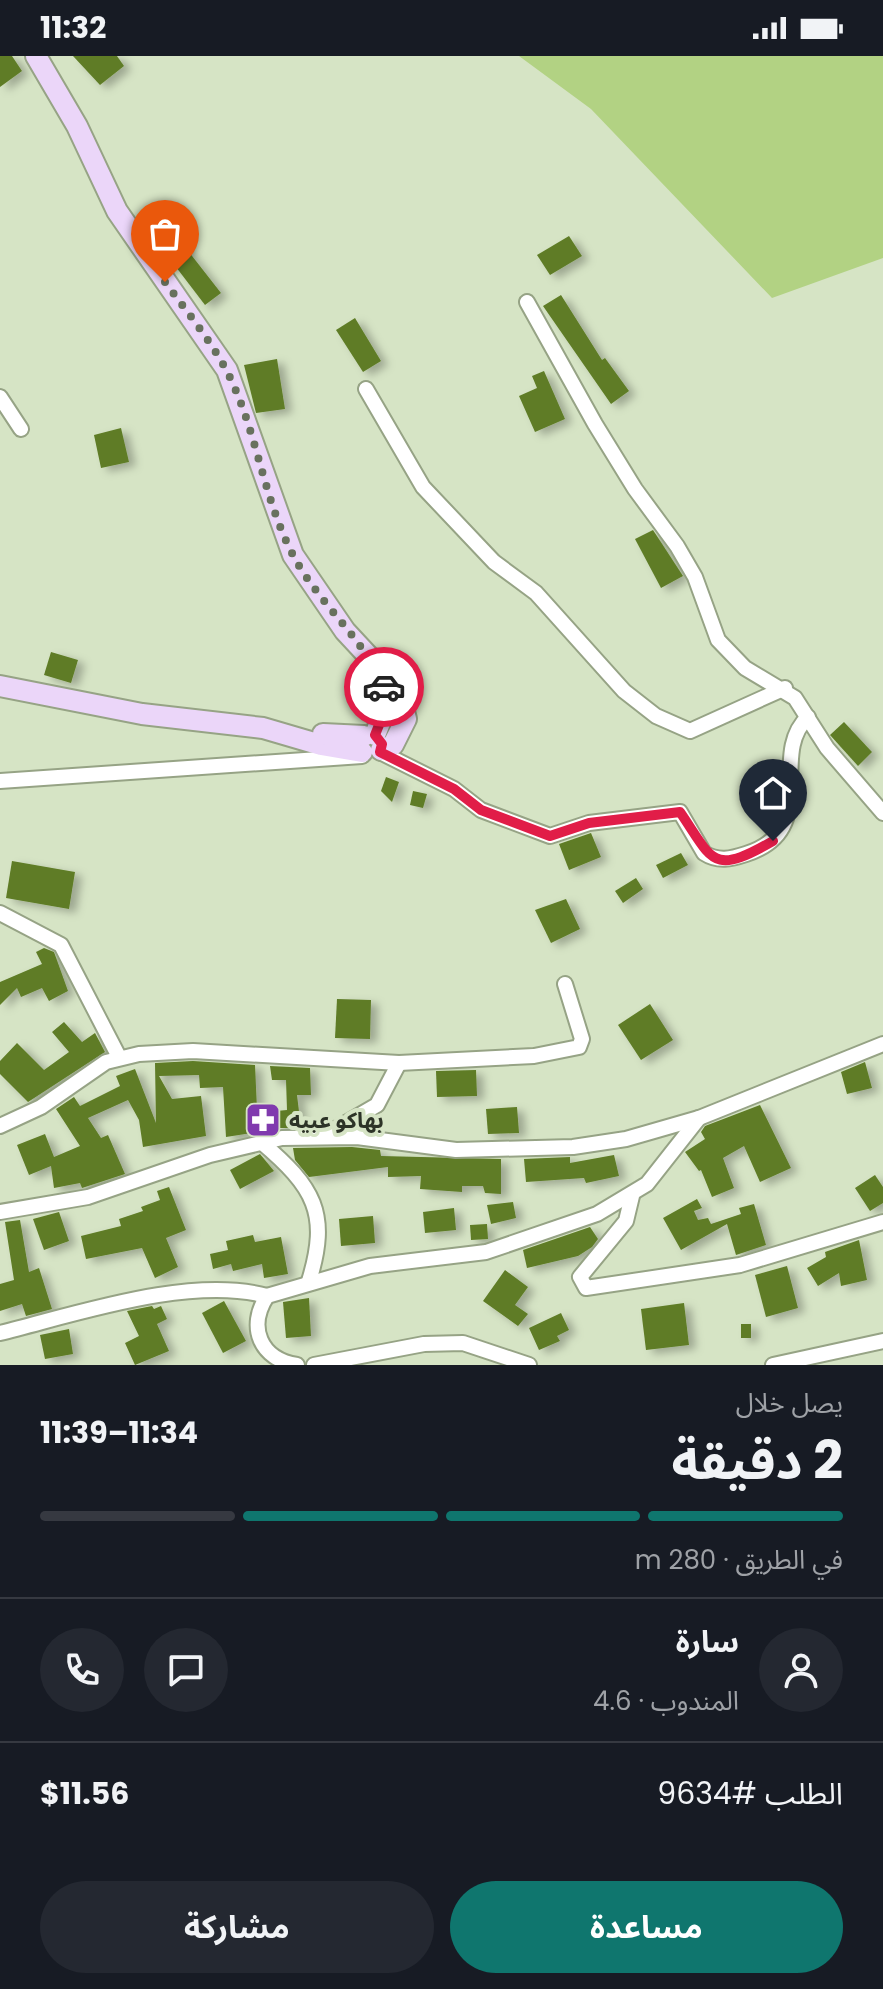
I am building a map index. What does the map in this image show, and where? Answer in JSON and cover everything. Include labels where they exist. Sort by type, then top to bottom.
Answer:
[{"type":"main road","points":[[0,686],[93,706],[299,736],[321,745],[371,747],[387,705],[376,666],[316,593],[293,555],[227,370],[117,211],[77,126],[36,56]]},
{"type":"street","points":[[527,302],[595,424],[695,577],[718,640],[745,668],[785,688],[827,748],[883,813]]},
{"type":"street","points":[[366,389],[423,487],[494,562],[536,593],[591,657],[643,708],[690,731],[785,688]]},
{"type":"street","points":[[0,397],[21,429]]},
{"type":"street","points":[[0,781],[234,763],[326,761],[371,747],[454,789],[481,810],[550,836],[589,823],[680,812],[704,853],[725,860],[755,851],[781,832],[790,801],[795,732],[808,717]]},
{"type":"street","points":[[0,913],[61,945],[119,1057]]},
{"type":"street","points":[[0,1126],[41,1107],[95,1069],[119,1057],[193,1051],[399,1063],[534,1056],[579,1047],[582,1039],[565,984]]},
{"type":"street","points":[[0,1212],[88,1197],[198,1159],[261,1142],[324,1136],[456,1150],[514,1150],[626,1139],[699,1118],[883,1044]]},
{"type":"street","points":[[324,1136],[377,1105],[399,1063]]},
{"type":"street","points":[[0,1333],[126,1301],[232,1289],[267,1296],[309,1281],[370,1266],[486,1252],[597,1214],[632,1196],[647,1184],[699,1118]]},
{"type":"street","points":[[261,1142],[290,1169],[315,1206],[320,1229],[309,1281]]},
{"type":"street","points":[[632,1196],[626,1221],[580,1277],[586,1288],[740,1265],[883,1222]]},
{"type":"street","points":[[267,1296],[256,1319],[261,1341],[270,1354],[297,1365]]},
{"type":"street","points":[[773,1365],[883,1341]]},
{"type":"street","points":[[314,1365],[424,1344],[463,1343],[529,1365]]},
{"type":"green space","points":[[519,56],[883,56],[883,258],[772,298],[591,109]]},
{"type":"building","points":[[0,56],[12,56],[22,71],[0,87]]},
{"type":"building","points":[[73,56],[117,56],[124,66],[100,85]]},
{"type":"building","points":[[569,236],[582,256],[550,275],[537,255]]},
{"type":"building","points":[[178,238],[221,293],[205,305],[163,250]]},
{"type":"building","points":[[561,295],[602,360],[605,358],[629,391],[611,404],[543,306]]},
{"type":"building","points":[[355,318],[381,361],[363,372],[336,330]]},
{"type":"building","points":[[277,359],[285,409],[256,413],[244,365]]},
{"type":"building","points":[[544,371],[565,419],[535,432],[519,396],[537,388],[532,376]]},
{"type":"building","points":[[121,428],[129,462],[101,468],[94,435]]},
{"type":"building","points":[[653,530],[683,576],[661,588],[635,539]]},
{"type":"building","points":[[51,652],[78,660],[71,683],[44,675]]},
{"type":"building","points":[[844,722],[872,752],[858,766],[830,735]]},
{"type":"building","points":[[386,777],[399,782],[392,802],[381,791]]},
{"type":"building","points":[[413,791],[427,794],[423,808],[410,805]]},
{"type":"building","points":[[591,833],[601,857],[569,870],[559,844]]},
{"type":"building","points":[[681,853],[688,865],[663,878],[656,865]]},
{"type":"building","points":[[12,861],[75,872],[69,909],[6,898]]},
{"type":"building","points":[[636,878],[643,889],[623,903],[615,891]]},
{"type":"building","points":[[566,899],[580,929],[551,943],[535,910]]},
{"type":"building","points":[[44,948],[54,952],[68,991],[49,1001],[42,988],[21,997],[17,988],[0,1005],[0,982],[42,964],[36,952]]},
{"type":"building","points":[[337,999],[371,1000],[370,1039],[335,1038]]},
{"type":"building","points":[[650,1004],[673,1040],[641,1060],[618,1025]]},
{"type":"building","points":[[64,1022],[82,1042],[95,1033],[105,1052],[28,1102],[0,1074],[0,1061],[17,1043],[44,1070],[69,1052],[52,1032]]},
{"type":"building","points":[[193,1061],[255,1065],[258,1132],[226,1137],[223,1087],[200,1088],[199,1075],[159,1076],[172,1099],[201,1096],[206,1136],[143,1147],[139,1120],[128,1100],[88,1118],[101,1138],[108,1135],[125,1174],[82,1188],[80,1183],[54,1188],[51,1166],[29,1175],[17,1145],[45,1134],[54,1157],[80,1146],[56,1109],[74,1097],[80,1106],[120,1086],[116,1076],[135,1069],[156,1123],[155,1063]]},
{"type":"building","points":[[865,1062],[872,1088],[847,1094],[841,1072]]},
{"type":"building","points":[[270,1066],[310,1068],[311,1095],[297,1095],[301,1128],[278,1128],[276,1111],[287,1110],[286,1080],[272,1080]]},
{"type":"building","points":[[476,1070],[477,1096],[437,1097],[436,1071]]},
{"type":"building","points":[[760,1105],[791,1168],[760,1182],[744,1146],[723,1158],[734,1188],[712,1197],[701,1170],[685,1152],[705,1139],[701,1132],[705,1126]]},
{"type":"building","points":[[517,1107],[519,1133],[488,1134],[486,1109]]},
{"type":"building","points":[[293,1148],[380,1150],[381,1156],[501,1159],[501,1194],[485,1193],[483,1186],[462,1186],[462,1192],[420,1189],[421,1176],[388,1177],[388,1167],[309,1177],[295,1160]]},
{"type":"building","points":[[260,1154],[274,1171],[240,1189],[230,1170]]},
{"type":"building","points":[[614,1155],[619,1176],[586,1183],[584,1178],[526,1182],[524,1159],[570,1157],[570,1163]]},
{"type":"building","points":[[875,1175],[883,1187],[883,1203],[870,1211],[855,1188]]},
{"type":"building","points":[[169,1187],[186,1230],[166,1238],[178,1267],[155,1278],[142,1248],[86,1259],[81,1236],[121,1226],[119,1219],[143,1211],[141,1207],[160,1200],[157,1191]]},
{"type":"building","points":[[697,1199],[702,1208],[694,1211],[698,1220],[708,1218],[711,1224],[741,1214],[739,1208],[754,1204],[766,1245],[736,1255],[727,1224],[681,1250],[663,1218]]},
{"type":"building","points":[[513,1202],[516,1218],[491,1224],[487,1205]]},
{"type":"building","points":[[454,1208],[456,1230],[425,1233],[423,1212]]},
{"type":"building","points":[[59,1212],[69,1241],[44,1250],[33,1219]]},
{"type":"building","points":[[373,1216],[375,1243],[341,1246],[339,1219]]},
{"type":"building","points":[[20,1220],[29,1272],[39,1268],[52,1309],[26,1316],[22,1304],[0,1311],[0,1284],[14,1280],[5,1222]]},
{"type":"building","points":[[487,1224],[488,1239],[471,1240],[470,1225]]},
{"type":"building","points":[[590,1227],[598,1239],[592,1247],[578,1256],[527,1268],[523,1250]]},
{"type":"building","points":[[253,1235],[255,1242],[281,1237],[288,1274],[264,1278],[262,1264],[233,1271],[231,1264],[213,1269],[210,1254],[228,1250],[226,1241]]},
{"type":"building","points":[[859,1240],[867,1280],[841,1286],[839,1273],[818,1286],[807,1268],[826,1257],[825,1252]]},
{"type":"building","points":[[787,1266],[798,1308],[766,1317],[755,1275]]},
{"type":"building","points":[[505,1270],[528,1287],[515,1305],[528,1314],[518,1326],[483,1301]]},
{"type":"building","points":[[309,1298],[311,1336],[286,1338],[283,1302]]},
{"type":"building","points":[[224,1301],[246,1341],[223,1353],[202,1313]]},
{"type":"building","points":[[684,1303],[689,1345],[646,1350],[641,1309]]},
{"type":"building","points":[[152,1306],[154,1309],[161,1306],[167,1319],[157,1324],[169,1351],[135,1365],[125,1343],[139,1336],[127,1311]]},
{"type":"building","points":[[561,1313],[569,1330],[557,1336],[560,1341],[539,1350],[529,1328]]},
{"type":"building","points":[[741,1324],[751,1324],[751,1338],[741,1338]]},
{"type":"building","points":[[69,1329],[73,1354],[45,1359],[40,1335]]},
{"type":"way so far","points":[[165,282],[227,370],[293,555],[316,593],[376,666],[384,687]]},
{"type":"place","name":"بهاكو عبيه","points":[[263,1120]]},
{"type":"route","points":[[384,687],[385,716],[375,735],[382,744],[380,752],[454,789],[481,810],[531,831],[550,836],[589,823],[666,811],[680,812],[704,853],[714,859],[734,858],[773,841]]}]
